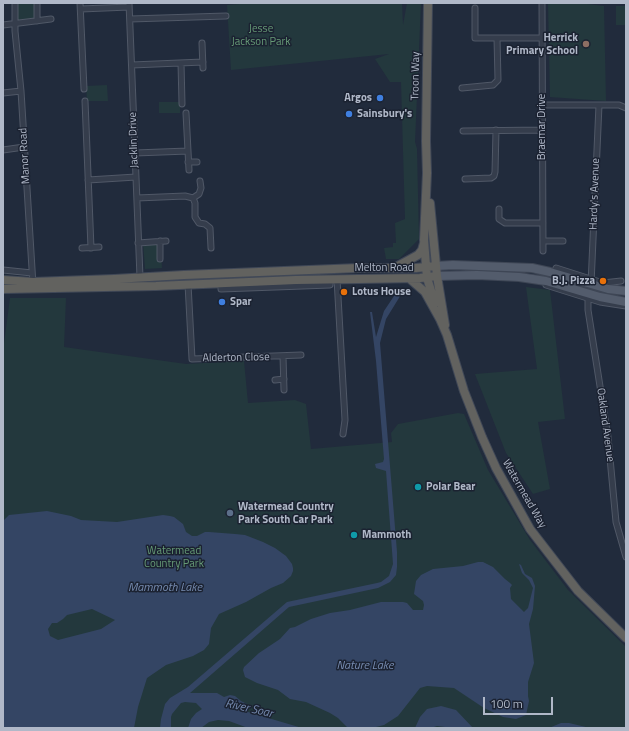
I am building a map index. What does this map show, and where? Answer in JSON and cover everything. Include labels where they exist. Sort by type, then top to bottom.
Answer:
[{"type":"highway","name":"Troon Way","points":[[428,3],[426,141],[427,173],[436,266]]},
{"type":"highway","name":"Troon Way","points":[[426,267],[424,240],[427,173]]},
{"type":"highway","name":"Melton Road","points":[[394,268],[418,255],[422,250],[424,240]]},
{"type":"highway","name":"Melton Road","points":[[3,290],[140,277],[229,273],[291,274],[359,268],[436,266]]},
{"type":"highway","name":"Watermead Way","points":[[436,266],[447,335]]},
{"type":"highway","name":"Watermead Way","points":[[426,267],[440,319]]},
{"type":"highway","points":[[229,273],[234,276],[254,276],[257,279],[257,282]]},
{"type":"highway","name":"Melton Road","points":[[3,280],[34,286],[140,287],[221,283],[248,285],[291,274],[315,282],[337,279],[410,279],[437,276]]},
{"type":"highway","name":"Melton Road","points":[[114,279],[117,283],[135,283],[140,287]]},
{"type":"highway","name":"Watermead Way","points":[[410,279],[425,292],[440,319],[447,335],[464,391],[482,437],[496,468],[530,529],[578,591],[626,638]]},
{"type":"main road","name":"Melton Road","points":[[436,266],[509,266],[532,268],[591,281],[608,289],[626,292]]},
{"type":"main road","points":[[546,283],[547,272]]},
{"type":"main road","name":"Melton Road","points":[[437,276],[508,276],[546,283],[588,296],[626,302]]},
{"type":"street","name":"Manor Road","points":[[15,3],[15,31],[21,92],[34,286]]},
{"type":"street","points":[[37,3],[37,21]]},
{"type":"street","name":"Braemar Drive","points":[[542,3],[543,251]]},
{"type":"street","points":[[84,89],[81,6],[129,5]]},
{"type":"street","name":"Jacklin Drive","points":[[129,5],[140,277]]},
{"type":"street","points":[[475,8],[475,38],[542,38]]},
{"type":"street","points":[[130,19],[220,14],[226,16]]},
{"type":"street","points":[[3,25],[51,20]]},
{"type":"street","points":[[462,88],[493,85],[498,80],[497,38]]},
{"type":"street","points":[[132,65],[181,63],[203,65],[202,43]]},
{"type":"street","points":[[181,63],[184,97],[182,104]]},
{"type":"street","points":[[84,77],[91,77]]},
{"type":"street","points":[[3,93],[21,92]]},
{"type":"street","points":[[85,101],[91,248]]},
{"type":"street","points":[[542,105],[599,105],[619,106],[626,108]]},
{"type":"street","name":"Hardy's Avenue","points":[[591,281],[599,105]]},
{"type":"street","points":[[85,112],[92,112]]},
{"type":"street","points":[[186,113],[184,119],[189,170]]},
{"type":"street","points":[[465,179],[491,178],[494,176],[496,130]]},
{"type":"street","points":[[463,131],[542,130]]},
{"type":"street","points":[[3,150],[24,147]]},
{"type":"street","points":[[135,153],[188,151]]},
{"type":"street","points":[[188,162],[197,162]]},
{"type":"street","points":[[88,180],[136,177]]},
{"type":"street","points":[[136,198],[185,196],[193,198],[199,194],[201,188],[200,181]]},
{"type":"street","points":[[193,198],[195,203],[195,217],[199,223],[208,225],[211,231],[210,245]]},
{"type":"street","points":[[499,209],[500,219],[505,223],[543,223]]},
{"type":"street","points":[[160,241],[160,259]]},
{"type":"street","points":[[138,243],[166,241]]},
{"type":"street","points":[[543,241],[563,241]]},
{"type":"street","points":[[82,248],[99,247]]},
{"type":"street","points":[[556,268],[591,281],[603,283],[621,280]]},
{"type":"street","points":[[3,270],[32,273]]},
{"type":"street","points":[[337,279],[345,420],[343,434]]},
{"type":"street","points":[[248,285],[315,282],[330,285]]},
{"type":"street","name":"Alderton Close","points":[[188,284],[192,359],[301,355]]},
{"type":"street","points":[[588,296],[600,302],[626,306]]},
{"type":"street","name":"Oakland Avenue","points":[[588,296],[588,310],[608,437],[616,522],[626,557]]},
{"type":"street","name":"Alderton Close","points":[[283,356],[284,390]]},
{"type":"street","points":[[275,380],[284,379]]},
{"type":"green space","points":[[15,3],[37,3],[37,21],[15,23]]},
{"type":"green space","name":"Jesse Jackson Park","points":[[251,3],[402,3],[403,25],[407,3],[421,3],[415,142],[417,149],[419,239],[399,259],[386,259],[384,248],[393,247],[393,243],[396,243],[395,223],[405,219],[401,82],[390,82],[375,59],[389,54],[231,70],[227,5]]},
{"type":"green space","name":"Herrick Primary School","points":[[548,3],[579,3],[604,6],[606,101],[550,97]]},
{"type":"green space","points":[[616,6],[626,6],[626,25],[616,25]]},
{"type":"green space","points":[[107,85],[108,101],[87,101],[86,86]]},
{"type":"green space","points":[[159,102],[180,102],[180,113],[159,113]]},
{"type":"green space","points":[[160,241],[162,268],[145,269],[143,242]]},
{"type":"green space","points":[[526,287],[550,290],[565,419],[538,422],[550,489],[533,494],[506,453],[475,374],[537,369]]},
{"type":"green space","name":"Watermead Country Park","points":[[10,298],[66,298],[64,347],[186,364],[244,361],[248,403],[295,400],[306,404],[311,449],[392,442],[391,433],[398,424],[458,413],[464,414],[488,470],[530,540],[568,590],[626,647],[626,728],[3,728],[3,351]]},
{"type":"water","points":[[398,290],[402,293],[386,319],[380,343],[397,552],[396,575],[390,582],[378,588],[289,607],[190,693],[217,693],[224,697],[230,695],[235,696],[247,704],[248,712],[302,728],[248,728],[229,721],[218,720],[209,722],[201,728],[188,728],[191,719],[202,709],[196,703],[185,702],[181,703],[172,714],[171,728],[160,728],[165,704],[170,698],[188,687],[287,602],[381,582],[389,576],[393,564],[386,471],[376,468],[375,464],[383,462],[384,459],[376,361],[370,312],[372,312],[376,337],[384,311]]},
{"type":"water","name":"Mammoth Lake","points":[[47,511],[71,516],[81,520],[117,522],[163,515],[170,516],[174,517],[183,524],[186,532],[192,536],[197,536],[205,532],[235,534],[245,535],[263,542],[286,556],[292,564],[293,571],[291,576],[283,583],[219,614],[211,628],[209,644],[204,650],[193,656],[166,665],[147,678],[138,707],[134,728],[3,728],[3,521],[9,515]],"holes":[[[92,609],[115,620],[101,629],[58,640],[50,636],[48,629],[52,623],[57,623],[67,615]]]},
{"type":"water","name":"Nature Lake","points":[[483,562],[493,567],[512,585],[510,588],[511,599],[524,612],[528,608],[533,588],[529,580],[522,573],[519,564],[521,565],[525,574],[532,578],[535,586],[533,609],[529,624],[534,663],[528,682],[529,701],[526,715],[516,719],[503,717],[484,708],[454,688],[427,686],[420,688],[398,716],[384,725],[372,728],[348,728],[338,718],[330,713],[306,702],[290,699],[278,690],[245,677],[243,670],[244,667],[259,653],[280,639],[290,628],[330,613],[350,610],[381,602],[403,602],[407,603],[413,610],[423,610],[423,601],[414,594],[416,581],[421,575],[433,569],[463,566]]},
{"type":"water","points":[[441,706],[456,710],[473,728],[437,726],[431,728],[415,728],[420,717],[427,709]]},
{"type":"water","points":[[561,723],[569,723],[590,728],[549,728]]},
{"type":"place","name":"Herrick Primary School","points":[[586,44]]},
{"type":"place","name":"Argos","points":[[380,98]]},
{"type":"place","name":"Sainsbury's","points":[[349,114]]},
{"type":"place","name":"B.J. Pizza","points":[[603,281]]},
{"type":"place","name":"Lotus House","points":[[344,292]]},
{"type":"place","name":"Spar","points":[[222,302]]},
{"type":"place","name":"Polar Bear","points":[[418,487]]},
{"type":"place","name":"Watermead Country Park South Car Park","points":[[230,513]]},
{"type":"place","name":"Mammoth","points":[[354,535]]},
{"type":"water label","name":"River Soar","points":[[249,709]]}]
